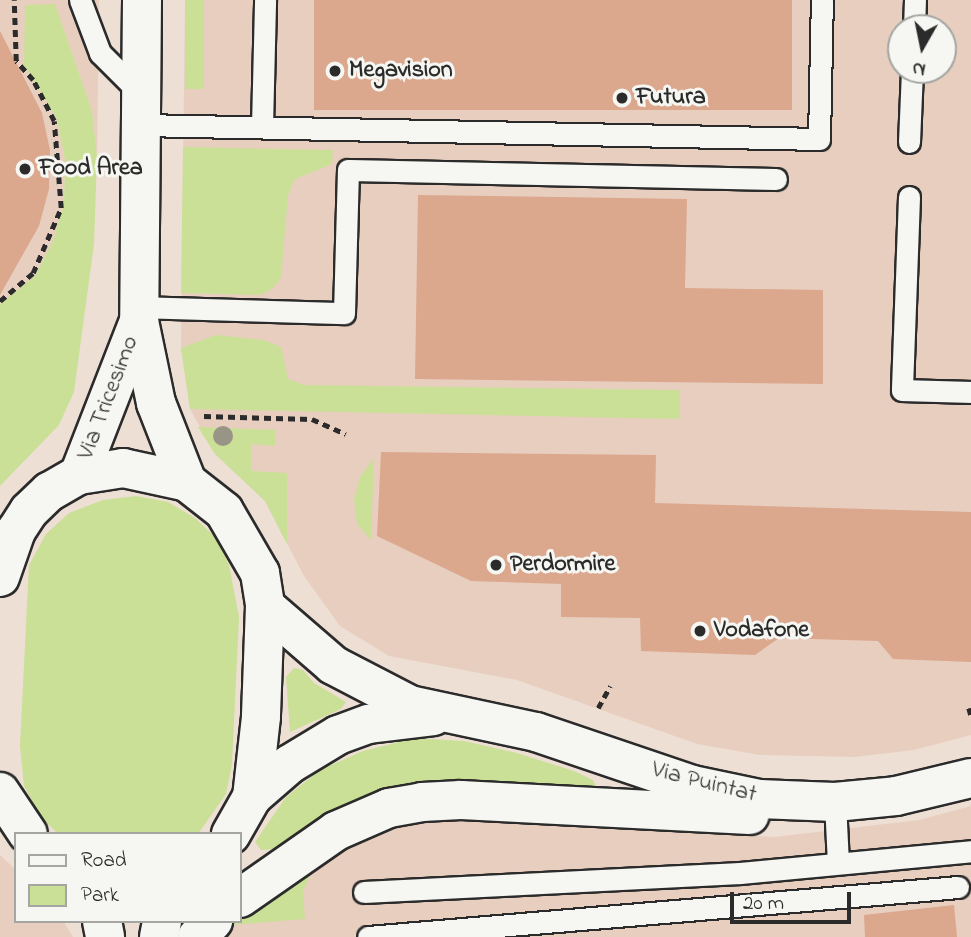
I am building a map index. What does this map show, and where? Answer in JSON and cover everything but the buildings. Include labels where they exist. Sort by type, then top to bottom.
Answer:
[{"type":"main road","name":"Via Tricesimo","points":[[142,0],[139,314],[156,403],[187,482]]},
{"type":"main road","name":"Via Tricesimo","points":[[79,475],[139,314]]},
{"type":"main road","points":[[0,577],[16,531],[29,511],[49,492],[79,475],[123,468],[187,482],[225,511],[244,539],[260,573],[265,606],[261,717],[251,797],[232,832]]},
{"type":"main road","name":"Via Puintat","points":[[265,606],[307,646],[358,681],[441,715],[536,732],[726,793],[835,802],[895,796],[971,778]]},
{"type":"main road","name":"Via Puintat","points":[[251,797],[290,764],[338,735],[369,724],[441,715]]},
{"type":"main road","points":[[0,792],[26,832]]},
{"type":"main road","points":[[242,897],[336,831],[389,808],[422,802],[474,801],[732,815],[835,802]]},
{"type":"main road","points":[[197,937],[211,923]]},
{"type":"lane","points":[[80,0],[100,53],[141,110],[262,126],[819,139],[822,0]]},
{"type":"lane","points":[[262,126],[265,0]]},
{"type":"lane","points":[[909,142],[911,84]]},
{"type":"lane","points":[[139,314],[344,313],[348,170],[776,178]]},
{"type":"lane","points":[[909,197],[902,390],[971,391]]},
{"type":"lane","points":[[835,802],[838,863]]},
{"type":"lane","points":[[364,891],[740,873],[971,851]]},
{"type":"lane","points":[[368,937],[958,887]]},
{"type":"path","points":[[0,301],[33,273],[61,208],[54,121],[33,80],[16,61],[14,0]]},
{"type":"path","points":[[193,416],[312,419],[346,434]]},
{"type":"path","points":[[598,708],[610,686]]},
{"type":"path","points":[[969,708],[971,715]]},
{"type":"shaded area","points":[[0,0],[99,0],[97,157],[92,111],[55,5],[24,65],[57,119],[65,160],[64,204],[53,241],[35,276],[0,304]]},
{"type":"shaded area","points":[[185,0],[971,0],[971,735],[914,750],[854,757],[760,755],[697,744],[517,680],[389,656],[340,626],[304,576],[265,501],[215,454],[190,409],[181,348]]},
{"type":"shaded area","points":[[971,806],[971,937],[218,937],[235,923],[242,923],[242,917],[320,854],[383,826],[438,817],[774,837],[919,820]]},
{"type":"shaded area","points":[[0,855],[14,868],[14,923],[64,923],[73,937],[0,937]]},
{"type":"green space","points":[[185,0],[204,0],[204,89],[185,89]]},
{"type":"green space","points":[[55,4],[92,111],[97,157],[94,244],[74,392],[59,425],[0,486],[0,304],[35,276],[53,241],[64,204],[65,160],[57,119],[24,65],[25,5]]},
{"type":"green space","points":[[183,147],[333,150],[332,164],[295,179],[288,195],[281,278],[272,289],[260,295],[181,293]]},
{"type":"green space","points":[[216,335],[264,340],[281,347],[288,379],[304,385],[680,390],[680,419],[190,409],[181,348]]},
{"type":"green space","points":[[198,427],[275,430],[275,446],[251,444],[251,471],[287,473],[287,544],[265,501],[215,454]]},
{"type":"green space","points":[[374,458],[371,540],[357,524],[354,500],[360,477]]},
{"type":"green space","points":[[136,496],[168,502],[195,518],[216,538],[229,565],[239,617],[232,764],[226,794],[199,832],[56,832],[41,817],[24,786],[20,746],[29,565],[46,534],[69,513],[103,500]]},
{"type":"green space","points":[[294,668],[303,670],[314,683],[346,702],[341,709],[290,732],[286,677]]},
{"type":"green space","points":[[415,738],[464,741],[517,753],[574,771],[593,780],[598,791],[414,786],[361,799],[319,819],[274,849],[261,850],[255,842],[286,797],[320,770],[363,751]]},
{"type":"green space","points":[[320,854],[303,891],[305,919],[230,925],[242,923],[242,916]]},
{"type":"place","name":"Megavision","points":[[335,71]]},
{"type":"place","name":"Futura","points":[[622,98]]},
{"type":"place","name":"Food Area","points":[[25,169]]},
{"type":"place","name":"Perdormire","points":[[496,565]]},
{"type":"place","name":"Vodafone","points":[[700,631]]}]
